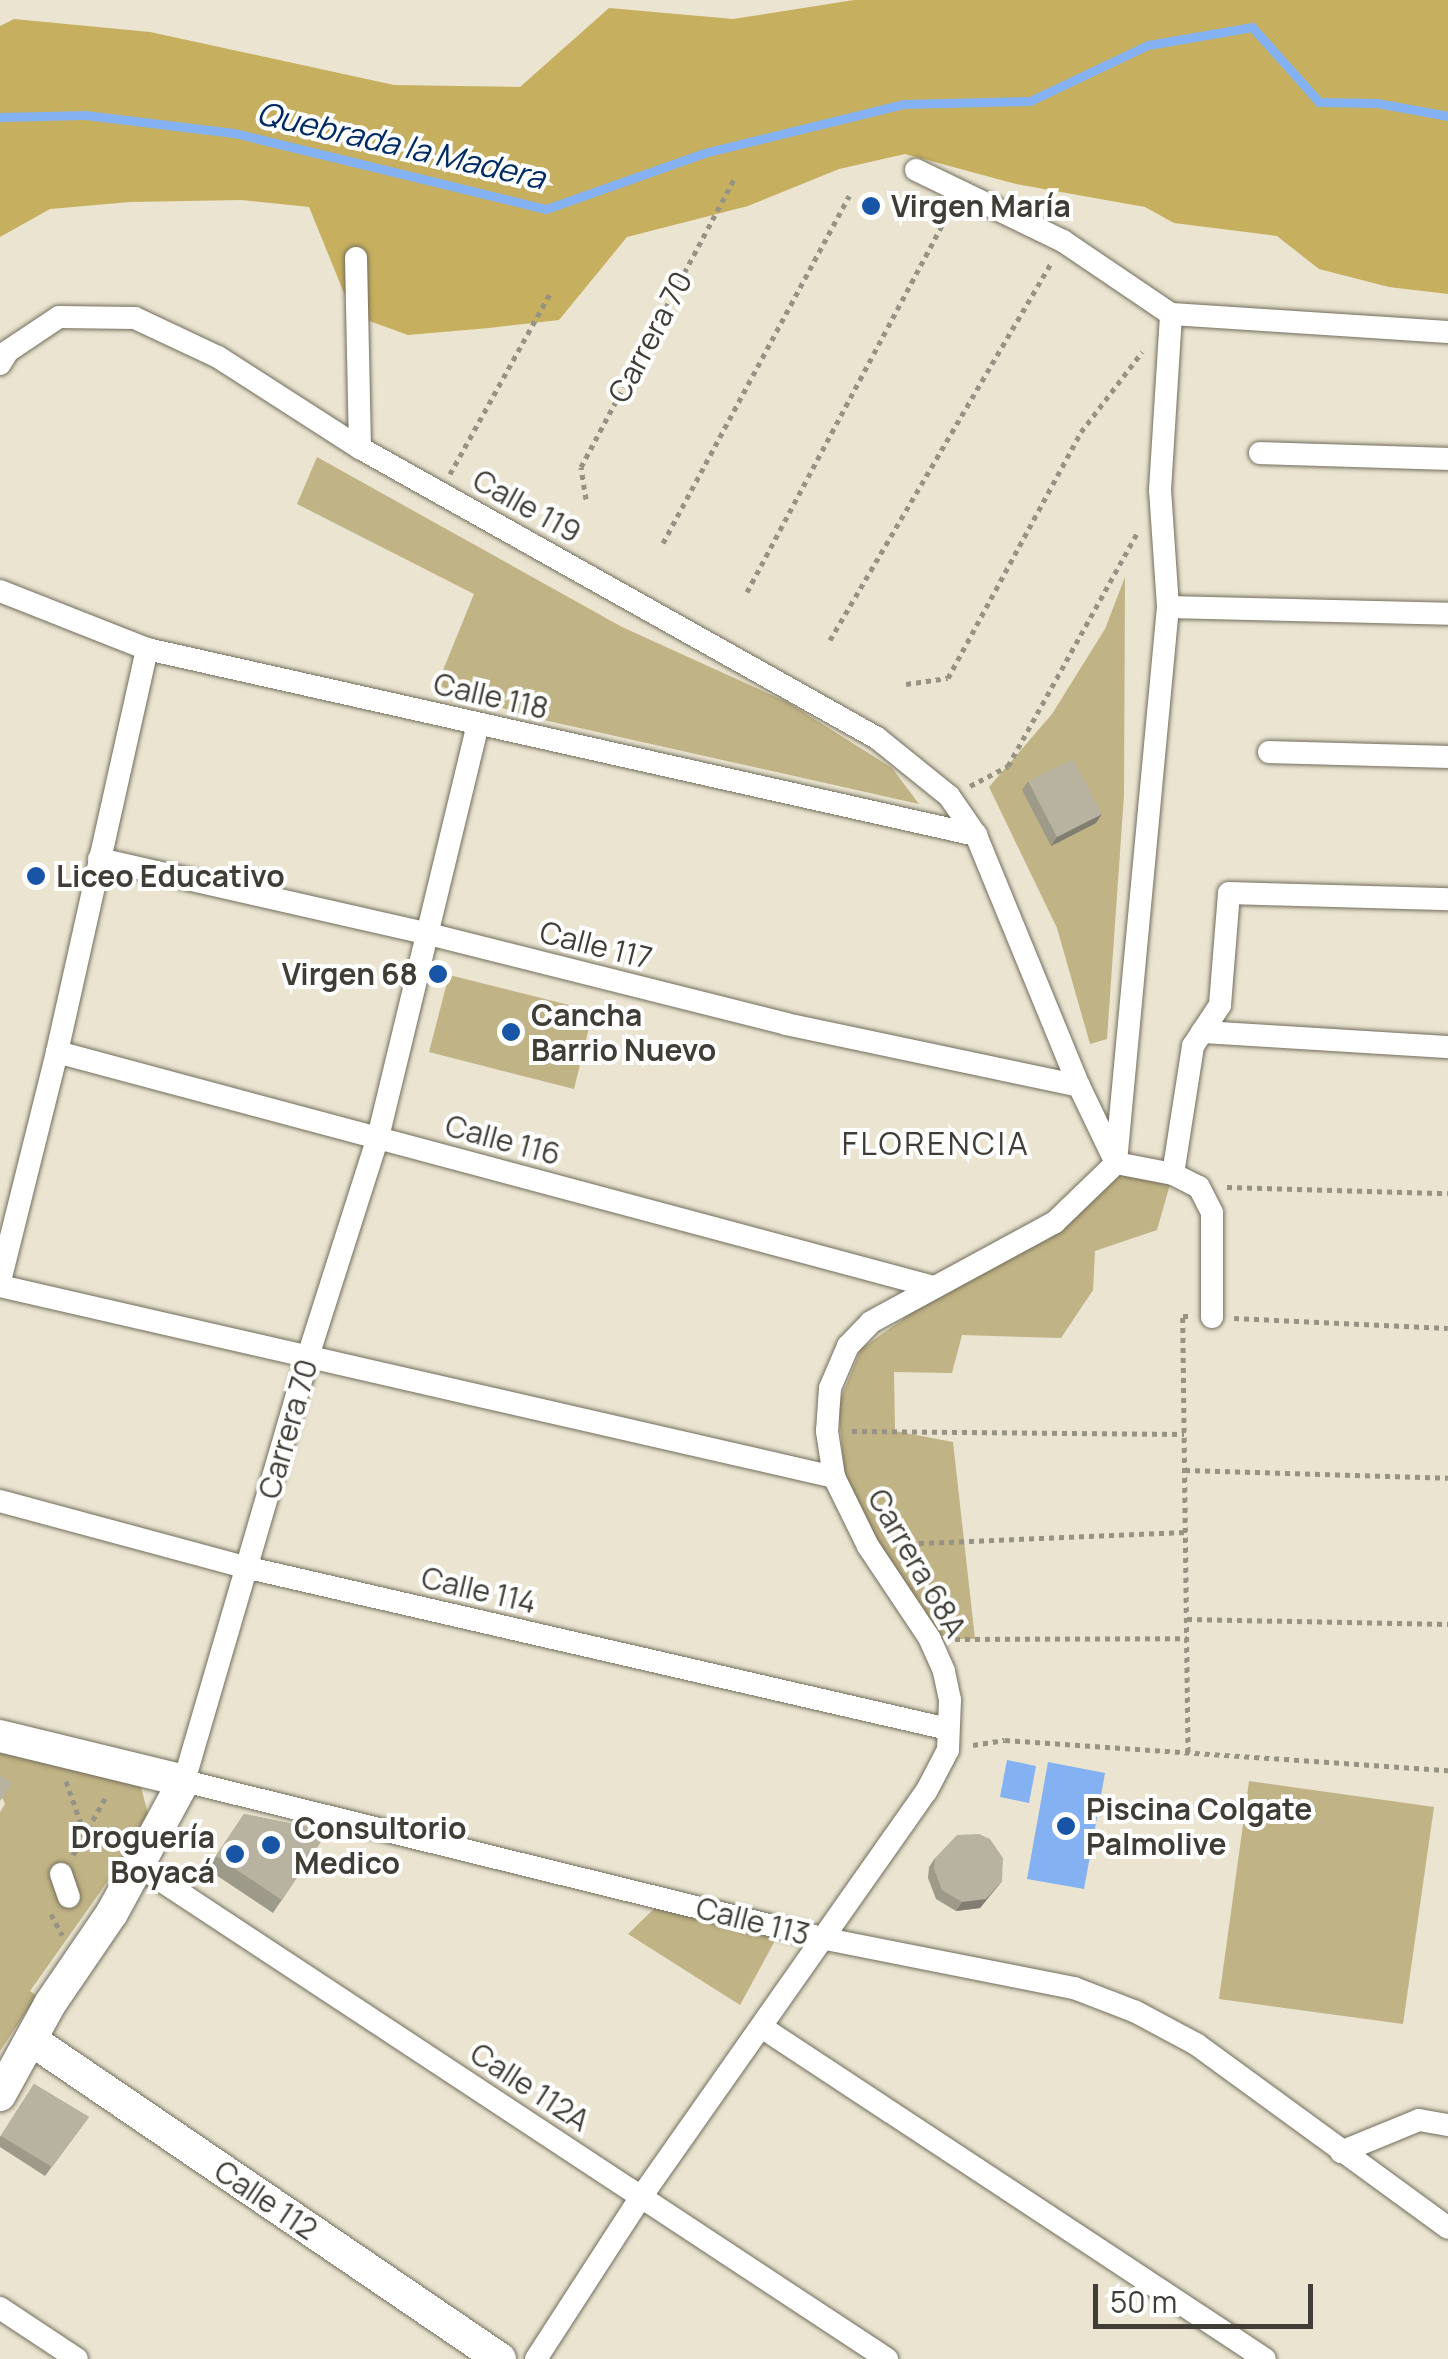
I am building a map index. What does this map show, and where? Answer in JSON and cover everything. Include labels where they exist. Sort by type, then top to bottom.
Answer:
[{"type":"street","points":[[916,170],[1063,242],[1171,314],[1448,332]]},
{"type":"street","points":[[356,258],[360,448]]},
{"type":"street","points":[[1116,1162],[1168,607],[1160,490],[1171,314]]},
{"type":"street","name":"Calle 119","points":[[0,364],[8,351],[59,317],[136,318],[218,356],[360,448],[877,738],[949,796]]},
{"type":"street","points":[[1260,454],[1448,458]]},
{"type":"street","name":"Calle 118","points":[[0,592],[148,650],[976,835]]},
{"type":"street","points":[[1168,607],[1448,614]]},
{"type":"street","points":[[148,650],[0,1283],[834,1478]]},
{"type":"street","name":"Carrera 70","points":[[0,2094],[33,2041],[50,2004],[139,1866],[184,1781],[308,1357],[378,1137],[478,724]]},
{"type":"street","points":[[1269,752],[1448,757]]},
{"type":"street","points":[[949,796],[976,835],[1078,1086],[1116,1162]]},
{"type":"street","name":"Calle 117","points":[[99,859],[429,934],[786,1024],[1078,1086]]},
{"type":"street","points":[[1172,1174],[1192,1046],[1220,1005],[1229,894],[1448,899]]},
{"type":"street","points":[[1202,1032],[1448,1047]]},
{"type":"street","name":"Calle 116","points":[[57,1052],[934,1287]]},
{"type":"street","points":[[1116,1162],[1172,1174],[1199,1186],[1212,1213],[1212,1316]]},
{"type":"street","name":"Carrera 68A","points":[[948,1739],[950,1700],[930,1639],[868,1546],[834,1478],[827,1431],[830,1388],[848,1346],[871,1322],[1055,1222],[1116,1162]]},
{"type":"street","name":"Calle 114","points":[[0,1500],[249,1568],[948,1739]]},
{"type":"street","name":"Calle 113","points":[[0,1736],[826,1938],[1074,1988],[1136,2012],[1196,2044],[1448,2228]]},
{"type":"street","points":[[536,2359],[641,2197],[926,1792],[948,1739]]},
{"type":"street","name":"Calle 112A","points":[[139,1866],[886,2359]]},
{"type":"street","points":[[61,1874],[70,1897]]},
{"type":"street","points":[[763,2028],[1265,2359]]},
{"type":"street","name":"Calle 112","points":[[33,2041],[500,2359]]},
{"type":"street","points":[[1341,2152],[1419,2120],[1448,2125]]},
{"type":"street","points":[[0,2308],[77,2359]]},
{"type":"path","name":"Carrera 70","points":[[586,499],[581,467],[734,179]]},
{"type":"path","points":[[747,592],[961,191]]},
{"type":"path","points":[[663,543],[848,196]]},
{"type":"path","points":[[830,640],[1063,242]]},
{"type":"path","points":[[440,492],[550,292]]},
{"type":"path","points":[[906,684],[948,678],[1081,432],[1171,314]]},
{"type":"path","points":[[949,796],[1008,766],[1160,490]]},
{"type":"path","points":[[1199,1186],[1448,1193]]},
{"type":"path","points":[[1188,1752],[1183,1316],[1448,1328]]},
{"type":"path","points":[[827,1431],[1184,1434]]},
{"type":"path","points":[[1185,1470],[1448,1478]]},
{"type":"path","points":[[868,1546],[1186,1532]]},
{"type":"path","points":[[1187,1618],[1448,1624]]},
{"type":"path","points":[[930,1639],[1187,1638]]},
{"type":"path","points":[[948,1739],[1448,1770]]},
{"type":"path","points":[[63,1774],[85,1835]]},
{"type":"path","points":[[61,1874],[110,1790]]},
{"type":"shaded area","points":[[854,0],[1448,0],[1448,294],[1389,287],[1319,269],[1277,236],[1174,223],[1145,207],[1016,184],[905,154],[839,169],[748,206],[627,237],[559,320],[489,328],[408,335],[353,315],[309,207],[241,200],[130,202],[50,209],[0,237],[0,26],[14,19],[150,32],[394,85],[520,87],[609,8],[733,19]]},
{"type":"shaded area","points":[[317,457],[622,627],[789,703],[892,768],[919,804],[526,716],[437,685],[474,594],[297,504]]},
{"type":"shaded area","points":[[1125,577],[1124,795],[1107,1039],[1090,1044],[1057,928],[989,787],[1052,714],[1105,629]]},
{"type":"shaded area","name":"Cancha Barrio Nuevo","points":[[449,975],[593,1011],[574,1089],[429,1052]]},
{"type":"shaded area","points":[[1116,1163],[1173,1174],[1157,1230],[1095,1251],[1093,1290],[1061,1338],[962,1335],[952,1373],[894,1372],[895,1431],[953,1442],[975,1639],[930,1639],[868,1546],[844,1469],[838,1405],[861,1349],[931,1299],[1050,1238]]},
{"type":"shaded area","points":[[0,1745],[141,1787],[148,1814],[122,1861],[30,1991],[37,1996],[0,2051],[0,1812],[5,1804],[0,1793]]},
{"type":"shaded area","points":[[1249,1781],[1434,1807],[1403,2024],[1219,1999]]},
{"type":"shaded area","points":[[660,1903],[777,1937],[740,2005],[628,1934]]},
{"type":"water","points":[[1007,1760],[1036,1766],[1029,1803],[1000,1797]]},
{"type":"water","name":"Piscina Colgate Palmolive","points":[[1048,1762],[1105,1773],[1084,1889],[1027,1879]]},
{"type":"building","points":[[1073,759],[1102,814],[1057,837],[1028,781]]},
{"type":"building","points":[[0,1775],[12,1783],[0,1801]]},
{"type":"building","points":[[244,1814],[328,1831],[282,1900],[216,1856]]},
{"type":"building","points":[[979,1834],[990,1839],[1003,1858],[1002,1881],[986,1899],[962,1902],[942,1890],[934,1869],[935,1858],[957,1835]]},
{"type":"building","points":[[34,2084],[89,2117],[52,2167],[1,2136]]},
{"type":"waterway","name":"Quebrada la Madera","points":[[0,117],[85,115],[234,133],[546,209],[704,153],[903,104],[1030,101],[1148,45],[1252,27],[1319,102],[1377,103],[1448,116]]},
{"type":"place","name":"Virgen María","points":[[871,206]]},
{"type":"place","name":"Liceo Educativo","points":[[36,876]]},
{"type":"place","name":"Virgen 68","points":[[438,974]]},
{"type":"place","name":"Cancha Barrio Nuevo","points":[[511,1032]]},
{"type":"place","name":"Piscina Colgate Palmolive","points":[[1066,1826]]},
{"type":"place","name":"Consultorio Medico","points":[[271,1845]]},
{"type":"place","name":"Droguería Boyacá","points":[[235,1854]]},
{"type":"district","name":"FLORENCIA","points":[[936,1143]]}]
